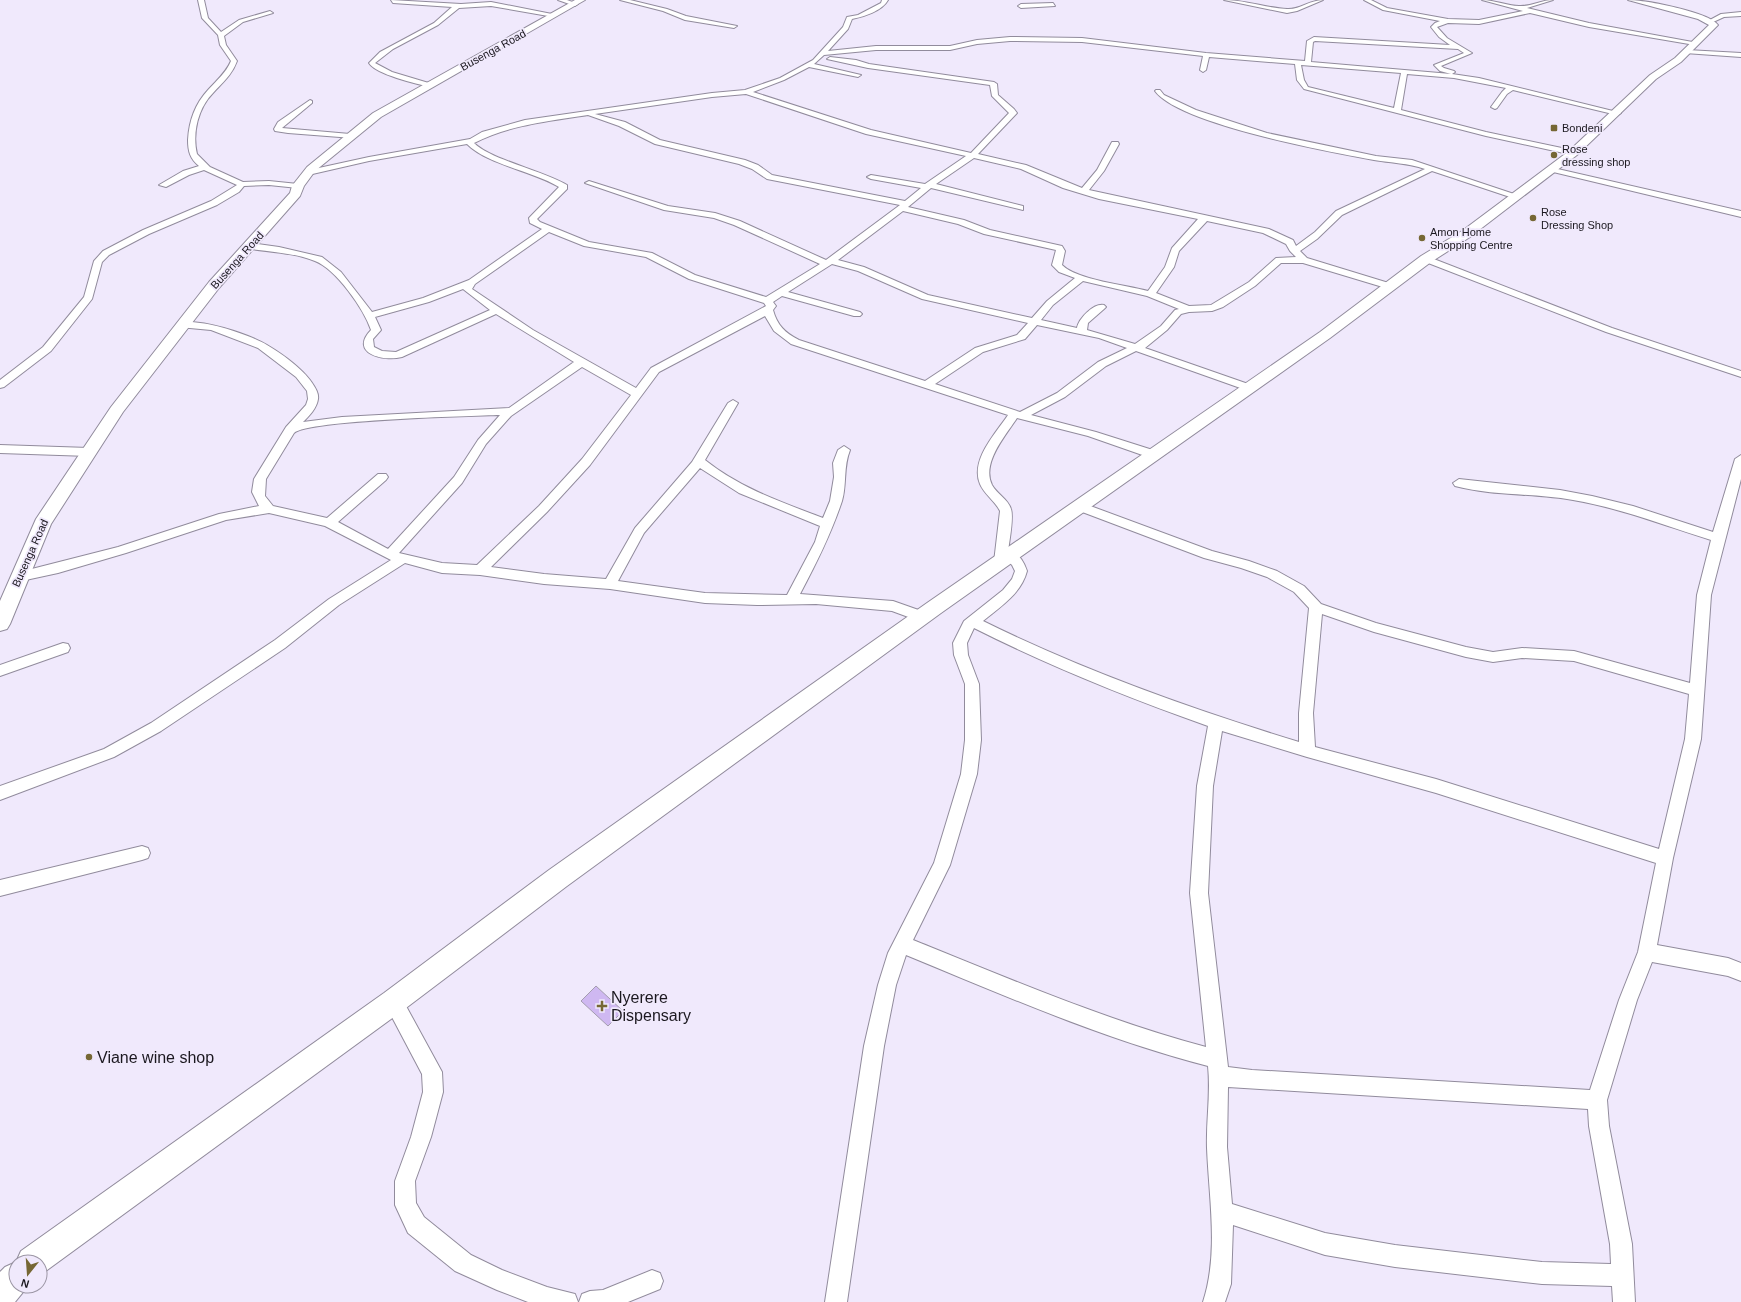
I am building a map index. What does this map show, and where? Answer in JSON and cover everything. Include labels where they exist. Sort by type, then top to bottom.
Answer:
[{"type":"main road","points":[[43,1254],[393,1002],[558,878],[922,617],[1325,335],[1426,259],[1466,234],[1573,153],[1617,113],[1653,77],[1691,47],[1714,25],[1711,21],[1701,17],[1632,0]]},
{"type":"main road","name":"Busenga Road","points":[[0,624],[42,524],[89,452],[141,378],[182,325],[214,285],[251,246],[296,194],[298,186],[308,173],[350,136],[377,115],[578,2]]},
{"type":"main road","points":[[0,1295],[8,1286]]},
{"type":"street","points":[[201,0],[205,18],[221,35],[223,45],[234,61],[231,70],[207,96],[195,115],[192,127],[191,146],[194,156],[206,166],[224,177],[242,184],[269,183],[298,186]]},
{"type":"street","points":[[561,0],[578,2]]},
{"type":"street","points":[[623,0],[650,6],[685,18],[734,26]]},
{"type":"street","points":[[650,6],[662,0]]},
{"type":"street","points":[[308,173],[369,159],[470,141],[485,134],[525,122],[712,95],[746,92],[782,79],[809,65],[822,55],[846,28],[850,18],[860,16],[884,4],[885,0]]},
{"type":"street","points":[[1227,0],[1287,11],[1295,10],[1320,0]]},
{"type":"street","points":[[1367,0],[1379,7],[1393,11],[1448,21],[1479,22],[1530,11]]},
{"type":"street","points":[[1485,0],[1691,47],[1741,55]]},
{"type":"street","points":[[1520,8],[1550,0]]},
{"type":"street","points":[[393,1],[457,6],[499,4],[554,15]]},
{"type":"street","points":[[430,85],[390,73],[373,65],[372,63],[377,57],[437,23],[457,6]]},
{"type":"street","points":[[1019,6],[1053,6]]},
{"type":"street","points":[[221,35],[241,21],[270,13]]},
{"type":"street","points":[[1711,21],[1723,15],[1741,14]]},
{"type":"street","points":[[1448,21],[1434,27],[1443,37],[1469,53],[1440,62],[1437,65],[1438,67],[1479,80],[1617,113]]},
{"type":"street","points":[[822,55],[876,48],[946,49],[977,42],[1021,39],[1094,40],[1206,55],[1404,71],[1479,80]]},
{"type":"street","points":[[1308,63],[1310,41],[1314,39],[1458,47]]},
{"type":"street","points":[[480,570],[547,504],[586,462],[636,393],[649,377],[661,366],[722,336],[768,306],[782,293],[829,262],[905,206],[928,186],[972,156],[1013,114],[1012,110],[993,95],[992,90],[994,84],[966,78],[868,66],[849,60],[822,55]]},
{"type":"street","points":[[1203,70],[1206,55]]},
{"type":"street","points":[[1298,62],[1299,78],[1302,85],[1306,88],[1397,112],[1573,153]]},
{"type":"street","points":[[809,65],[858,75]]},
{"type":"street","points":[[1397,112],[1404,71]]},
{"type":"street","points":[[1496,107],[1504,93],[1511,88]]},
{"type":"street","points":[[1158,91],[1162,96],[1193,112],[1265,135],[1369,157],[1412,162],[1516,196]]},
{"type":"street","points":[[746,92],[854,128],[1023,167],[1066,186],[1084,191],[1188,216],[1247,226],[1284,238],[1290,242],[1294,251],[1304,260]]},
{"type":"street","points":[[310,102],[281,124],[278,129],[350,136]]},
{"type":"street","points":[[586,114],[622,124],[658,142],[700,150],[742,162],[755,167],[770,177],[905,206],[961,222],[987,232],[1060,248],[1061,251],[1057,265],[1058,268],[1081,278],[1150,294],[1188,309]]},
{"type":"street","points":[[470,141],[469,142],[473,148],[549,178],[564,187],[533,218],[533,221],[587,244],[649,255],[692,277],[739,291],[768,306]]},
{"type":"street","points":[[1084,191],[1100,171],[1115,144]]},
{"type":"street","points":[[163,185],[186,173],[206,166]]},
{"type":"street","points":[[1294,251],[1309,242],[1326,226],[1331,218],[1339,213],[1431,169]]},
{"type":"street","points":[[1552,169],[1741,214]]},
{"type":"street","points":[[871,176],[928,186],[1020,208]]},
{"type":"street","points":[[589,182],[667,208],[709,215],[737,223],[791,249],[829,262],[873,274],[925,297],[1082,330],[1138,347],[1250,388]]},
{"type":"street","points":[[0,386],[47,349],[89,297],[98,262],[106,253],[134,237],[214,203],[236,190],[242,184]]},
{"type":"street","points":[[1150,294],[1169,267],[1175,250],[1200,222],[1206,218]]},
{"type":"street","points":[[549,228],[472,282],[467,287],[468,290],[496,311],[580,363],[636,393]]},
{"type":"street","points":[[251,246],[314,258],[325,262],[356,296],[370,315],[376,330],[368,339],[371,348],[377,354],[388,356],[398,355],[496,311]]},
{"type":"street","points":[[1426,259],[1623,335],[1741,374]]},
{"type":"street","points":[[836,1302],[874,1046],[887,985],[894,959],[942,865],[969,774],[973,740],[972,684],[961,655],[960,643],[964,633],[973,622],[1008,593],[1018,581],[1021,571],[1018,563],[1005,559],[1006,511],[1004,505],[985,483],[983,467],[996,443],[1018,415],[1061,395],[1102,364],[1138,347],[1164,328],[1178,312],[1188,309],[1216,307],[1252,284],[1280,260],[1304,260],[1389,286]]},
{"type":"street","points":[[926,386],[978,350],[1018,339],[1050,304],[1081,278]]},
{"type":"street","points":[[370,315],[426,300],[472,282]]},
{"type":"street","points":[[782,293],[827,307],[857,314]]},
{"type":"street","points":[[768,306],[770,320],[776,329],[783,336],[795,342],[1018,415],[1092,434],[1155,455]]},
{"type":"street","points":[[1082,330],[1083,322],[1101,307]]},
{"type":"street","points":[[182,325],[212,327],[243,338],[273,353],[300,375],[312,391],[314,400],[304,415],[290,429],[260,479],[258,487],[260,501],[269,509]]},
{"type":"street","points":[[0,793],[109,753],[156,727],[280,644],[396,557],[458,480],[482,442],[512,411],[580,363]]},
{"type":"street","points":[[610,584],[639,531],[658,508],[673,494],[699,460],[733,403]]},
{"type":"street","points":[[290,429],[298,426],[342,420],[512,411]]},
{"type":"street","points":[[0,449],[89,452]]},
{"type":"street","points":[[792,598],[821,542],[836,501],[840,477],[839,463],[844,450]]},
{"type":"street","points":[[1624,1302],[1621,1244],[1599,1126],[1597,1100],[1628,1000],[1647,952],[1665,858],[1693,739],[1704,595],[1718,538],[1741,459]]},
{"type":"street","points":[[699,460],[711,471],[759,496],[827,524]]},
{"type":"street","points":[[329,523],[382,476]]},
{"type":"street","points":[[1459,483],[1486,489],[1525,491],[1578,497],[1643,514],[1718,538]]},
{"type":"street","points":[[1081,507],[1209,555],[1244,564],[1272,574],[1299,589],[1316,607],[1374,627],[1466,652],[1493,657],[1522,652],[1568,655],[1697,691]]},
{"type":"street","points":[[21,576],[58,568],[122,550],[223,517],[243,512],[269,509],[329,523],[396,557],[453,569],[480,570],[544,579],[610,584],[705,598],[757,600],[792,598],[816,599],[893,606],[922,617]]},
{"type":"street","points":[[1307,752],[1306,713],[1316,607]]},
{"type":"street","points":[[973,622],[1009,640],[1146,698],[1216,723],[1307,752],[1436,786],[1665,858]]},
{"type":"street","points":[[0,671],[63,648]]},
{"type":"street","points":[[1214,1302],[1220,1284],[1222,1211],[1217,1147],[1218,1068],[1198,893],[1205,786],[1216,723]]},
{"type":"street","points":[[0,888],[142,853]]},
{"type":"street","points":[[901,944],[1080,1016],[1160,1044],[1218,1068],[1252,1080],[1366,1085],[1597,1100]]},
{"type":"street","points":[[1647,952],[1728,967],[1741,972]]},
{"type":"street","points":[[393,1002],[432,1072],[433,1092],[421,1137],[405,1181],[406,1205],[416,1225],[464,1263],[496,1279],[547,1298],[567,1302]]},
{"type":"street","points":[[1222,1211],[1325,1244],[1395,1256],[1542,1273],[1622,1275]]},
{"type":"street","points":[[590,1302],[603,1301],[652,1281]]},
{"type":"building","name":"Nyerere Dispensary","points":[[596,986],[623,1011],[608,1026],[581,1001]]},
{"type":"place","name":"Bondeni","points":[[1554,128]]},
{"type":"place","name":"Rose dressing shop","points":[[1554,155]]},
{"type":"place","name":"Rose Dressing Shop","points":[[1533,218]]},
{"type":"place","name":"Amon Home Shopping Centre","points":[[1422,238]]},
{"type":"place","name":"Nyerere Dispensary","points":[[602,1006]]},
{"type":"place","name":"Viane wine shop","points":[[89,1057]]}]
